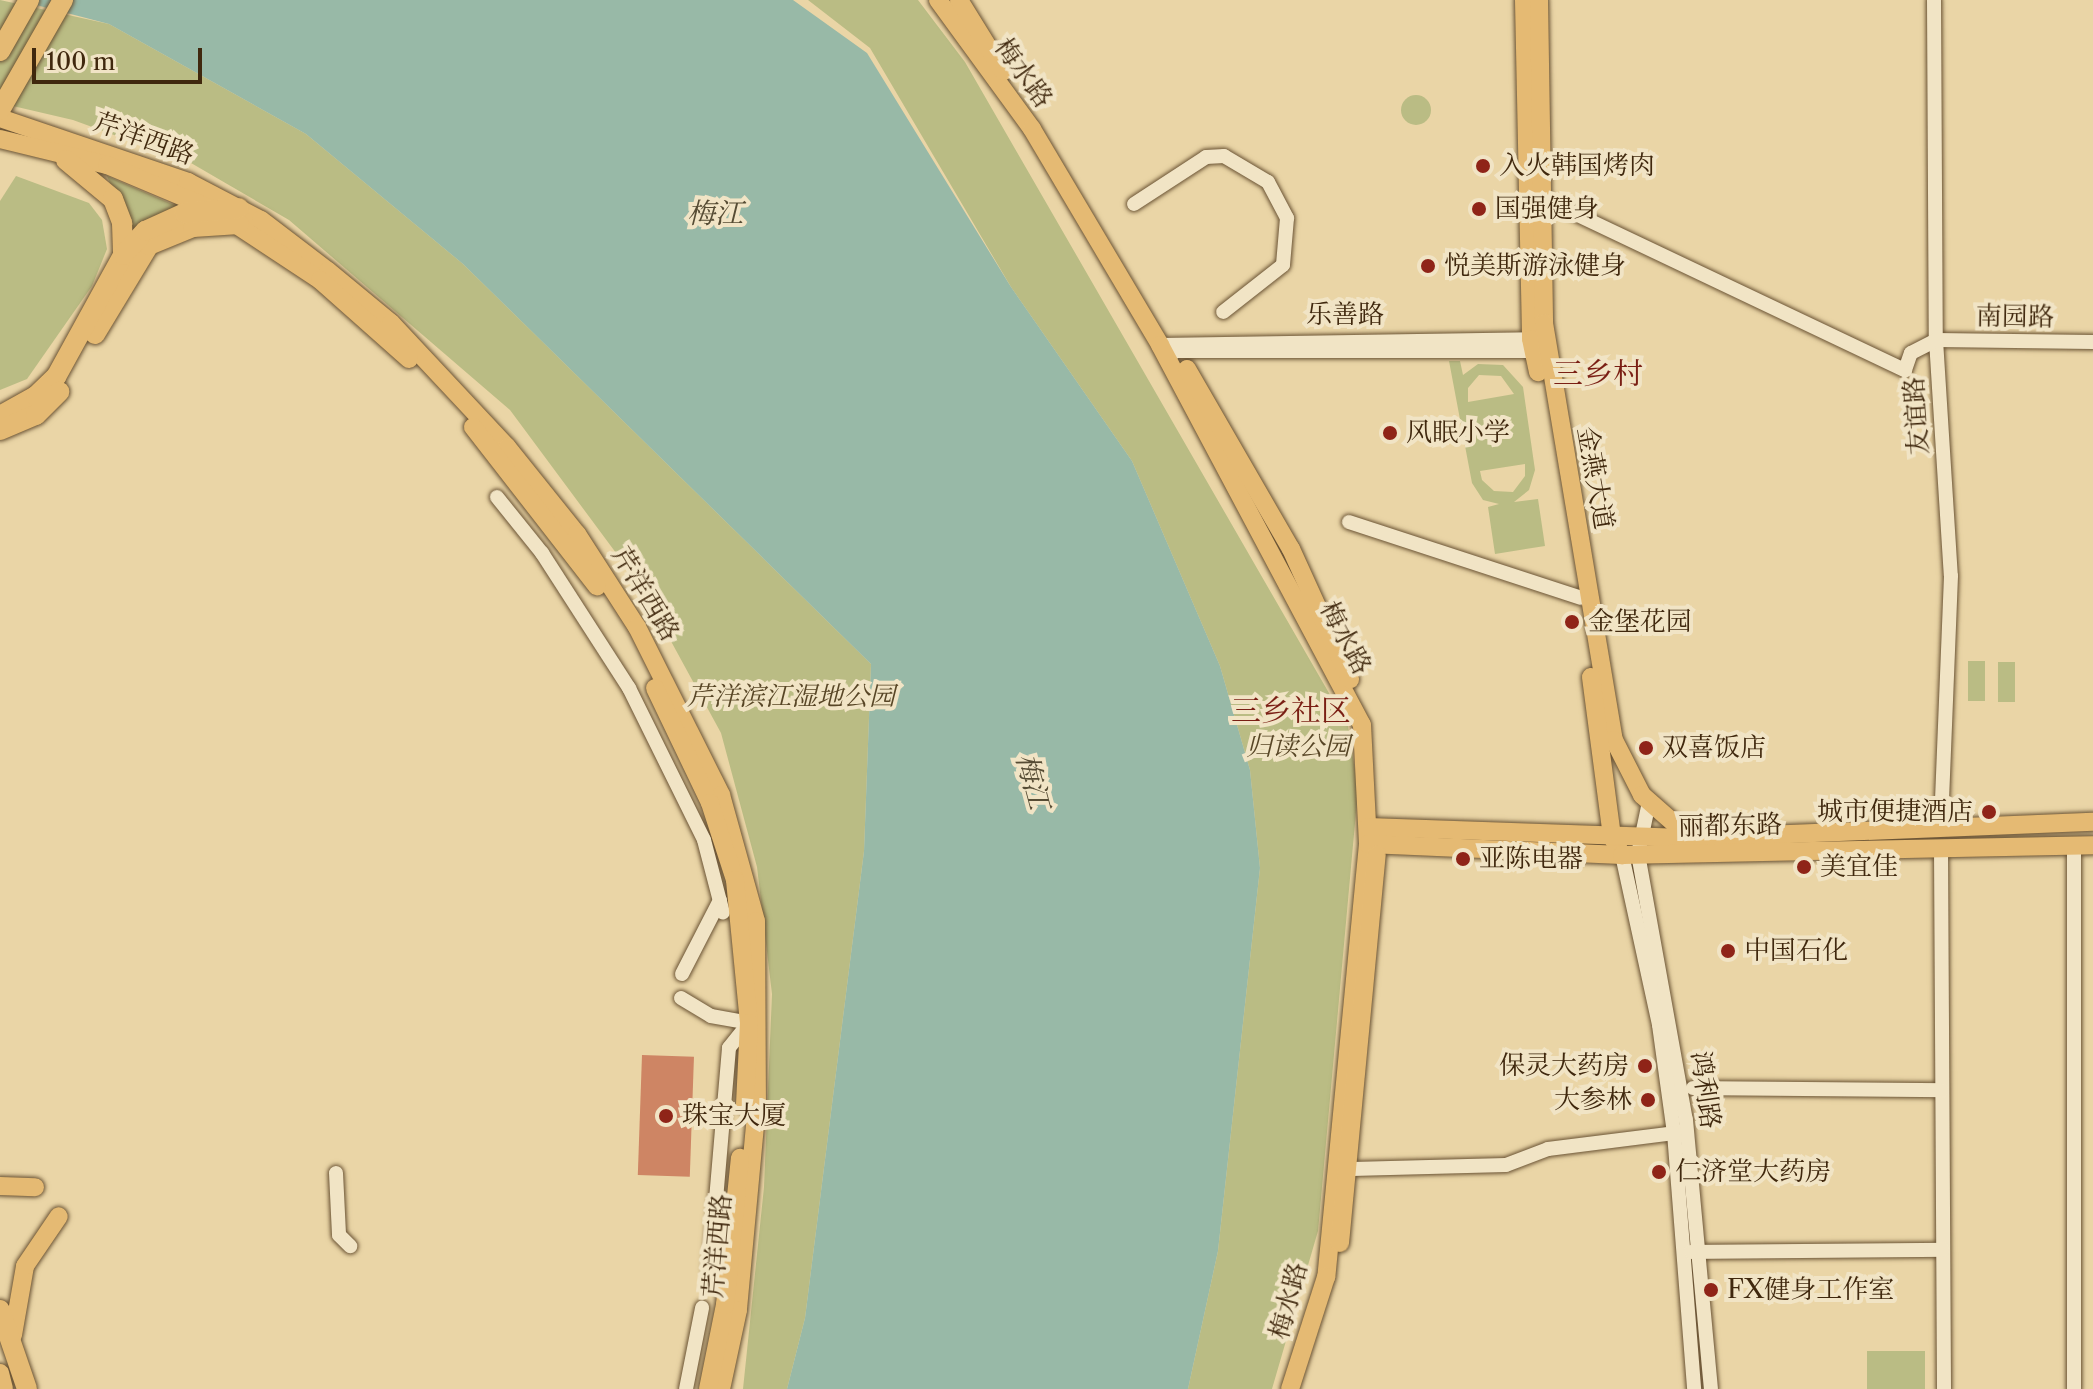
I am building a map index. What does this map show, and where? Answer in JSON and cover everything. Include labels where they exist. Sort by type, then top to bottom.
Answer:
[{"type":"highway","points":[[0,51],[29,0]]},
{"type":"highway","points":[[0,110],[63,0]]},
{"type":"highway","points":[[66,160],[113,199],[122,223],[123,255]]},
{"type":"highway","points":[[0,416],[36,396],[56,377],[123,255],[164,220],[214,210],[239,216]]},
{"type":"highway","points":[[0,430],[36,415],[69,379],[149,245],[193,227],[239,216]]},
{"type":"highway","points":[[0,1311],[13,1335],[27,1389]]},
{"type":"main road","name":"梅水路","points":[[938,0],[1032,129],[1168,348]]},
{"type":"main road","name":"梅水路","points":[[959,0],[1168,348],[1362,725],[1373,835],[1352,1169],[1336,1277],[1303,1389]]},
{"type":"main road","name":"金燕大道","points":[[1524,0],[1533,345],[1581,598],[1612,837],[1632,849]]},
{"type":"main road","name":"金燕大道","points":[[1539,0],[1549,367],[1614,740],[1625,772],[1649,802],[1691,838]]},
{"type":"main road","name":"芹洋西路","points":[[0,118],[123,155],[239,216],[391,323],[507,447],[607,578],[721,795],[756,921],[761,1047],[738,1310],[721,1389]]},
{"type":"main road","name":"芹洋西路","points":[[4,140],[66,160],[107,165],[214,210]]},
{"type":"main road","name":"芹洋西路","points":[[239,216],[320,280],[397,347],[562,535],[619,620],[726,845],[743,923],[749,1023],[725,1305],[708,1389]]},
{"type":"main road","points":[[1604,778],[1625,772]]},
{"type":"main road","name":"丽都东路","points":[[1632,849],[1691,838],[2093,822]]},
{"type":"main road","name":"梅水路","points":[[1290,1389],[1326,1277],[1373,835]]},
{"type":"main road","points":[[1373,835],[1612,837]]},
{"type":"main road","name":"丽都东路","points":[[1373,835],[1632,849],[2084,845]]},
{"type":"main road","points":[[0,1186],[35,1187]]},
{"type":"main road","points":[[13,1335],[25,1266],[59,1216]]},
{"type":"main road","points":[[0,1373],[4,1389]]},
{"type":"street","name":"友谊路","points":[[1934,0],[1936,340],[1951,576],[1941,829]]},
{"type":"street","points":[[1134,204],[1206,157],[1224,156],[1268,182],[1287,218],[1283,265],[1223,312]]},
{"type":"street","points":[[1542,198],[1878,363],[1905,370],[1911,353],[1936,340]]},
{"type":"street","name":"南园路","points":[[1936,340],[2093,342]]},
{"type":"street","name":"乐善路","points":[[1168,348],[1533,345]]},
{"type":"street","points":[[497,497],[542,553],[629,688],[704,840],[722,906],[682,974]]},
{"type":"street","points":[[1349,522],[1581,598]]},
{"type":"street","name":"鸿利路","points":[[1649,802],[1632,849],[1711,1389]]},
{"type":"street","points":[[2074,1389],[2084,845]]},
{"type":"street","points":[[1941,848],[1944,1389]]},
{"type":"street","name":"鸿利路","points":[[1632,849],[1671,1026],[1693,1252],[1694,1389]]},
{"type":"street","points":[[681,998],[711,1016],[749,1023],[729,1048],[710,1270]]},
{"type":"street","points":[[1693,1088],[1942,1090]]},
{"type":"street","points":[[1352,1169],[1506,1165],[1548,1149],[1674,1133]]},
{"type":"street","points":[[336,1173],[339,1235],[350,1246]]},
{"type":"street","points":[[1693,1252],[1943,1250]]},
{"type":"street","points":[[686,1389],[702,1308]]},
{"type":"green space","name":"芹洋滨江湿地公园","points":[[0,0],[109,24],[306,134],[463,264],[871,664],[864,851],[805,1318],[787,1389],[743,1389],[764,1187],[772,994],[757,867],[721,733],[642,588],[510,410],[289,220],[191,163],[73,120],[0,103]]},
{"type":"green space","name":"归读公园","points":[[808,0],[918,0],[965,62],[1348,726],[1358,790],[1318,1231],[1272,1389],[1188,1389],[1218,1251],[1260,868],[1250,770],[1220,666],[1132,461],[1011,287],[870,48]]},
{"type":"green space","points":[[1416,95],[1422,96],[1430,104],[1430,116],[1422,124],[1416,125],[1410,124],[1402,116],[1401,110],[1402,104],[1410,96]]},
{"type":"green space","points":[[16,176],[89,203],[102,220],[107,249],[92,286],[27,379],[0,390],[0,201]]},
{"type":"green space","points":[[107,176],[179,207],[130,231]]},
{"type":"green space","points":[[1449,361],[1460,361],[1463,375],[1478,364],[1503,365],[1523,387],[1535,470],[1529,490],[1514,502],[1538,499],[1545,546],[1495,554],[1488,507],[1499,504],[1483,500],[1472,483]],"holes":[[[1479,375],[1501,376],[1514,394],[1468,402],[1468,388]],[[1525,464],[1525,476],[1513,492],[1494,491],[1482,480],[1480,471]]]},
{"type":"green space","points":[[1968,661],[1985,661],[1985,701],[1968,701]]},
{"type":"green space","points":[[1998,662],[2015,662],[2015,702],[1998,702]]},
{"type":"green space","points":[[1867,1351],[1925,1351],[1925,1389],[1867,1389]]},
{"type":"water","name":"梅江","points":[[17,0],[793,0],[867,53],[1011,287],[1132,461],[1220,666],[1250,770],[1260,868],[1218,1251],[1188,1389],[787,1389],[805,1318],[864,851],[871,664],[463,264],[306,134],[109,24]]},
{"type":"building","name":"珠宝大厦","points":[[642,1055],[694,1057],[690,1177],[638,1175]]},
{"type":"place","name":"入火韩国烤肉","points":[[1483,166]]},
{"type":"place","name":"国强健身","points":[[1479,209]]},
{"type":"place","name":"悦美斯游泳健身","points":[[1428,266]]},
{"type":"place","name":"风眠小学","points":[[1390,433]]},
{"type":"place","name":"金堡花园","points":[[1572,622]]},
{"type":"place","name":"双喜饭店","points":[[1646,748]]},
{"type":"place","name":"城市便捷酒店","points":[[1989,812]]},
{"type":"place","name":"亚陈电器","points":[[1463,859]]},
{"type":"place","name":"美宜佳","points":[[1804,867]]},
{"type":"place","name":"中国石化","points":[[1728,951]]},
{"type":"place","name":"保灵大药房","points":[[1645,1066]]},
{"type":"place","name":"大参林","points":[[1648,1100]]},
{"type":"place","name":"珠宝大厦","points":[[666,1116]]},
{"type":"place","name":"仁济堂大药房","points":[[1659,1172]]},
{"type":"place","name":"FX健身工作室","points":[[1711,1290]]},
{"type":"district","name":"三乡村","points":[[1598,374]]},
{"type":"district","name":"三乡社区","points":[[1291,711]]}]
